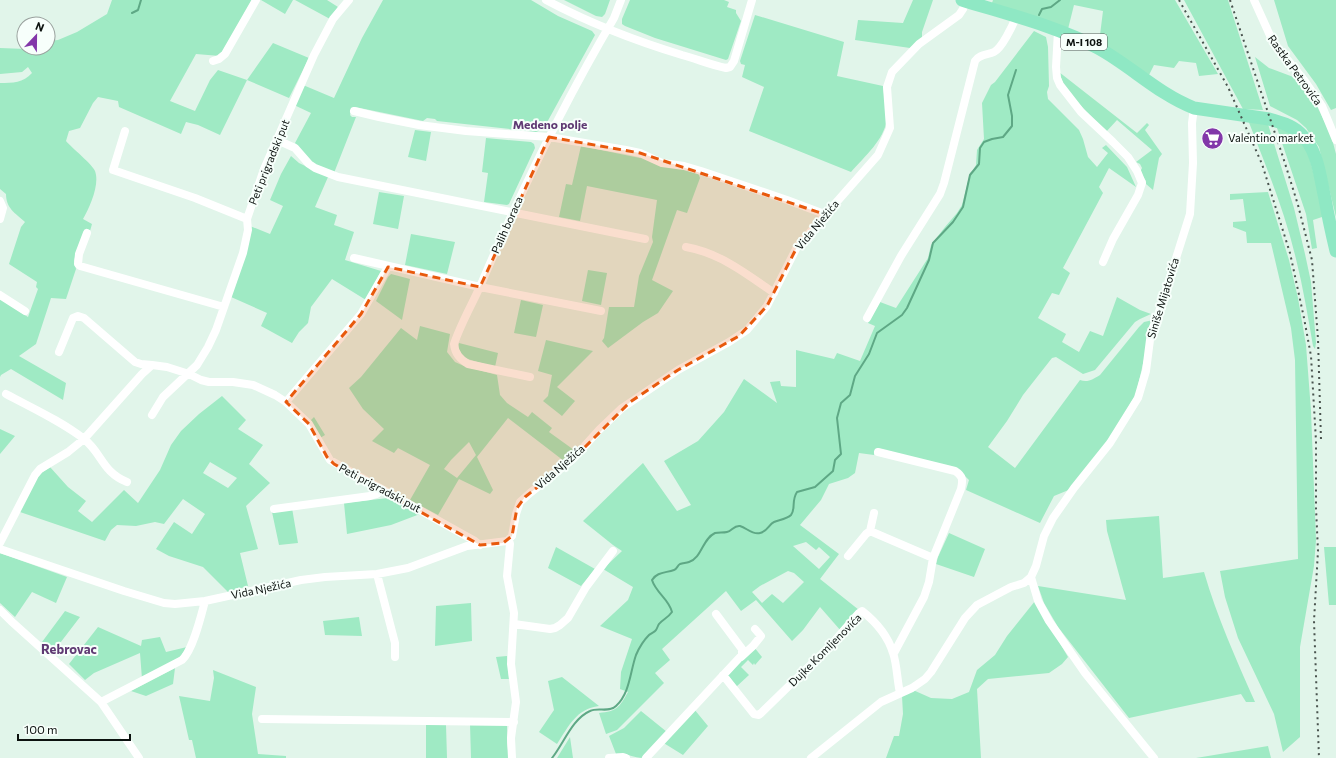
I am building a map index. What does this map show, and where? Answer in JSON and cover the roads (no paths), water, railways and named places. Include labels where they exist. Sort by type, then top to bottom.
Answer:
[{"type":"main road","name":"M-I 108","points":[[964,1],[1058,31],[1097,48],[1115,58],[1172,98],[1194,108],[1269,119],[1280,122],[1295,130],[1308,143],[1316,160],[1336,251]]},
{"type":"street","points":[[213,61],[219,59],[225,54],[256,0]]},
{"type":"street","name":"Peti prigradski put","points":[[189,374],[197,365],[208,347],[224,307],[243,253],[248,230],[247,219],[264,169],[314,55],[333,19],[349,0]]},
{"type":"street","points":[[546,0],[566,11],[608,29],[659,48],[721,67],[730,67],[734,61],[752,0]]},
{"type":"street","name":"Palih boraca","points":[[530,377],[468,364],[460,360],[456,353],[454,344],[512,213],[549,137],[614,18],[621,0]]},
{"type":"street","name":"Rastka Petrovića","points":[[1254,0],[1273,42],[1304,80],[1322,106],[1336,140]]},
{"type":"street","name":"Vida Nježića","points":[[0,549],[124,591],[164,603],[181,604],[205,601],[301,580],[377,574],[408,568],[467,546],[509,540],[513,533],[517,508],[525,497],[573,458],[604,425],[630,402],[678,370],[747,330],[767,306],[797,247],[878,155],[887,135],[890,123],[887,87],[892,72],[919,44],[959,15],[963,9],[964,1]]},
{"type":"street","points":[[867,318],[901,256],[940,194],[975,61],[977,57],[997,50],[1013,25],[1016,17]]},
{"type":"street","points":[[1058,31],[1056,67],[1057,78],[1060,85],[1081,112],[1128,157],[1137,171],[1142,183],[1138,195],[1113,239],[1103,262]]},
{"type":"street","name":"Siniše Mijatovića","points":[[1031,577],[1036,566],[1044,536],[1052,518],[1121,427],[1138,398],[1143,384],[1151,332],[1158,315],[1190,214],[1193,163],[1192,123],[1194,108]]},
{"type":"street","points":[[354,111],[419,125],[466,131],[549,137],[619,148],[640,153],[662,163],[684,166],[701,171],[826,215]]},
{"type":"street","points":[[125,131],[113,170],[195,198],[247,219]]},
{"type":"street","points":[[277,140],[295,148],[308,164],[338,177],[646,239]]},
{"type":"street","points":[[0,201],[3,208],[0,219]]},
{"type":"street","points":[[87,233],[78,256],[78,264],[80,266],[224,307]]},
{"type":"street","points":[[686,247],[700,250],[731,264],[774,293]]},
{"type":"street","points":[[354,258],[480,287],[601,311]]},
{"type":"street","points":[[286,402],[361,314],[388,267]]},
{"type":"street","points":[[0,295],[25,310]]},
{"type":"street","name":"Peti prigradski put","points":[[59,352],[73,318],[78,316],[84,318],[135,362],[167,367],[209,382],[233,382],[252,385],[286,402],[309,424],[330,460],[381,490],[434,517],[480,545]]},
{"type":"street","points":[[0,543],[35,475],[40,469],[68,452],[84,439],[152,365]]},
{"type":"street","points":[[152,415],[163,397],[189,374]]},
{"type":"street","points":[[6,394],[63,425],[84,439],[91,445],[111,473],[127,482]]},
{"type":"street","points":[[878,452],[955,471],[962,478],[961,489],[933,558],[929,582],[924,597],[894,654]]},
{"type":"street","points":[[274,509],[370,496],[377,494],[381,490]]},
{"type":"street","points":[[848,556],[870,531],[874,513]]},
{"type":"street","points":[[870,531],[933,558]]},
{"type":"street","points":[[509,540],[510,544],[507,576],[513,605],[514,624],[511,664],[516,702],[512,738],[512,758]]},
{"type":"street","points":[[514,624],[556,628],[568,618],[586,587],[613,550]]},
{"type":"street","points":[[377,574],[395,643],[395,657]]},
{"type":"street","points":[[811,758],[881,702],[912,688],[925,679],[965,618],[977,605],[998,593],[1024,582],[1031,577],[1038,601],[1049,621],[1086,673],[1154,758]]},
{"type":"street","points":[[101,702],[185,657],[191,646],[205,601]]},
{"type":"street","points":[[0,610],[101,702],[139,758]]},
{"type":"street","name":"Dujke Komljenovića","points":[[723,675],[754,714],[759,715],[832,644],[862,611],[878,625],[884,633],[894,654],[900,693]]},
{"type":"street","points":[[716,614],[742,649],[741,657]]},
{"type":"street","points":[[646,758],[761,636],[755,629]]},
{"type":"street","points":[[262,718],[514,722]]},
{"type":"street","points":[[609,758],[626,758]]},
{"type":"waterway","points":[[132,13],[138,10],[141,0]]},
{"type":"waterway","points":[[1039,15],[1042,9],[1051,7],[1060,0]]},
{"type":"waterway","points":[[552,758],[573,725],[584,715],[593,710],[607,710],[613,708],[621,701],[627,689],[636,655],[640,647],[649,635],[655,631],[661,622],[672,612],[668,603],[656,589],[652,580],[654,577],[659,574],[675,570],[680,564],[693,560],[700,553],[707,540],[715,533],[727,532],[738,526],[754,533],[764,531],[774,522],[791,515],[797,492],[815,487],[833,471],[835,460],[841,454],[837,418],[841,403],[850,395],[855,376],[869,354],[877,333],[902,315],[907,308],[929,260],[933,243],[953,222],[963,207],[970,175],[979,164],[980,148],[984,142],[1003,137],[1012,126],[1012,116],[1008,95],[1016,70]]},
{"type":"railway","points":[[1179,0],[1228,87],[1262,164],[1290,253],[1304,318],[1311,356],[1316,441],[1316,508],[1318,551],[1314,621],[1319,758]]},
{"type":"railway","points":[[1230,0],[1283,157],[1298,205],[1312,260],[1318,339],[1321,440]]},
{"type":"place","name":"Valentino market","points":[[1212,138]]},
{"type":"district","name":"Medeno polje","points":[[550,125]]},
{"type":"district","name":"Rebrovac","points":[[69,649]]}]
